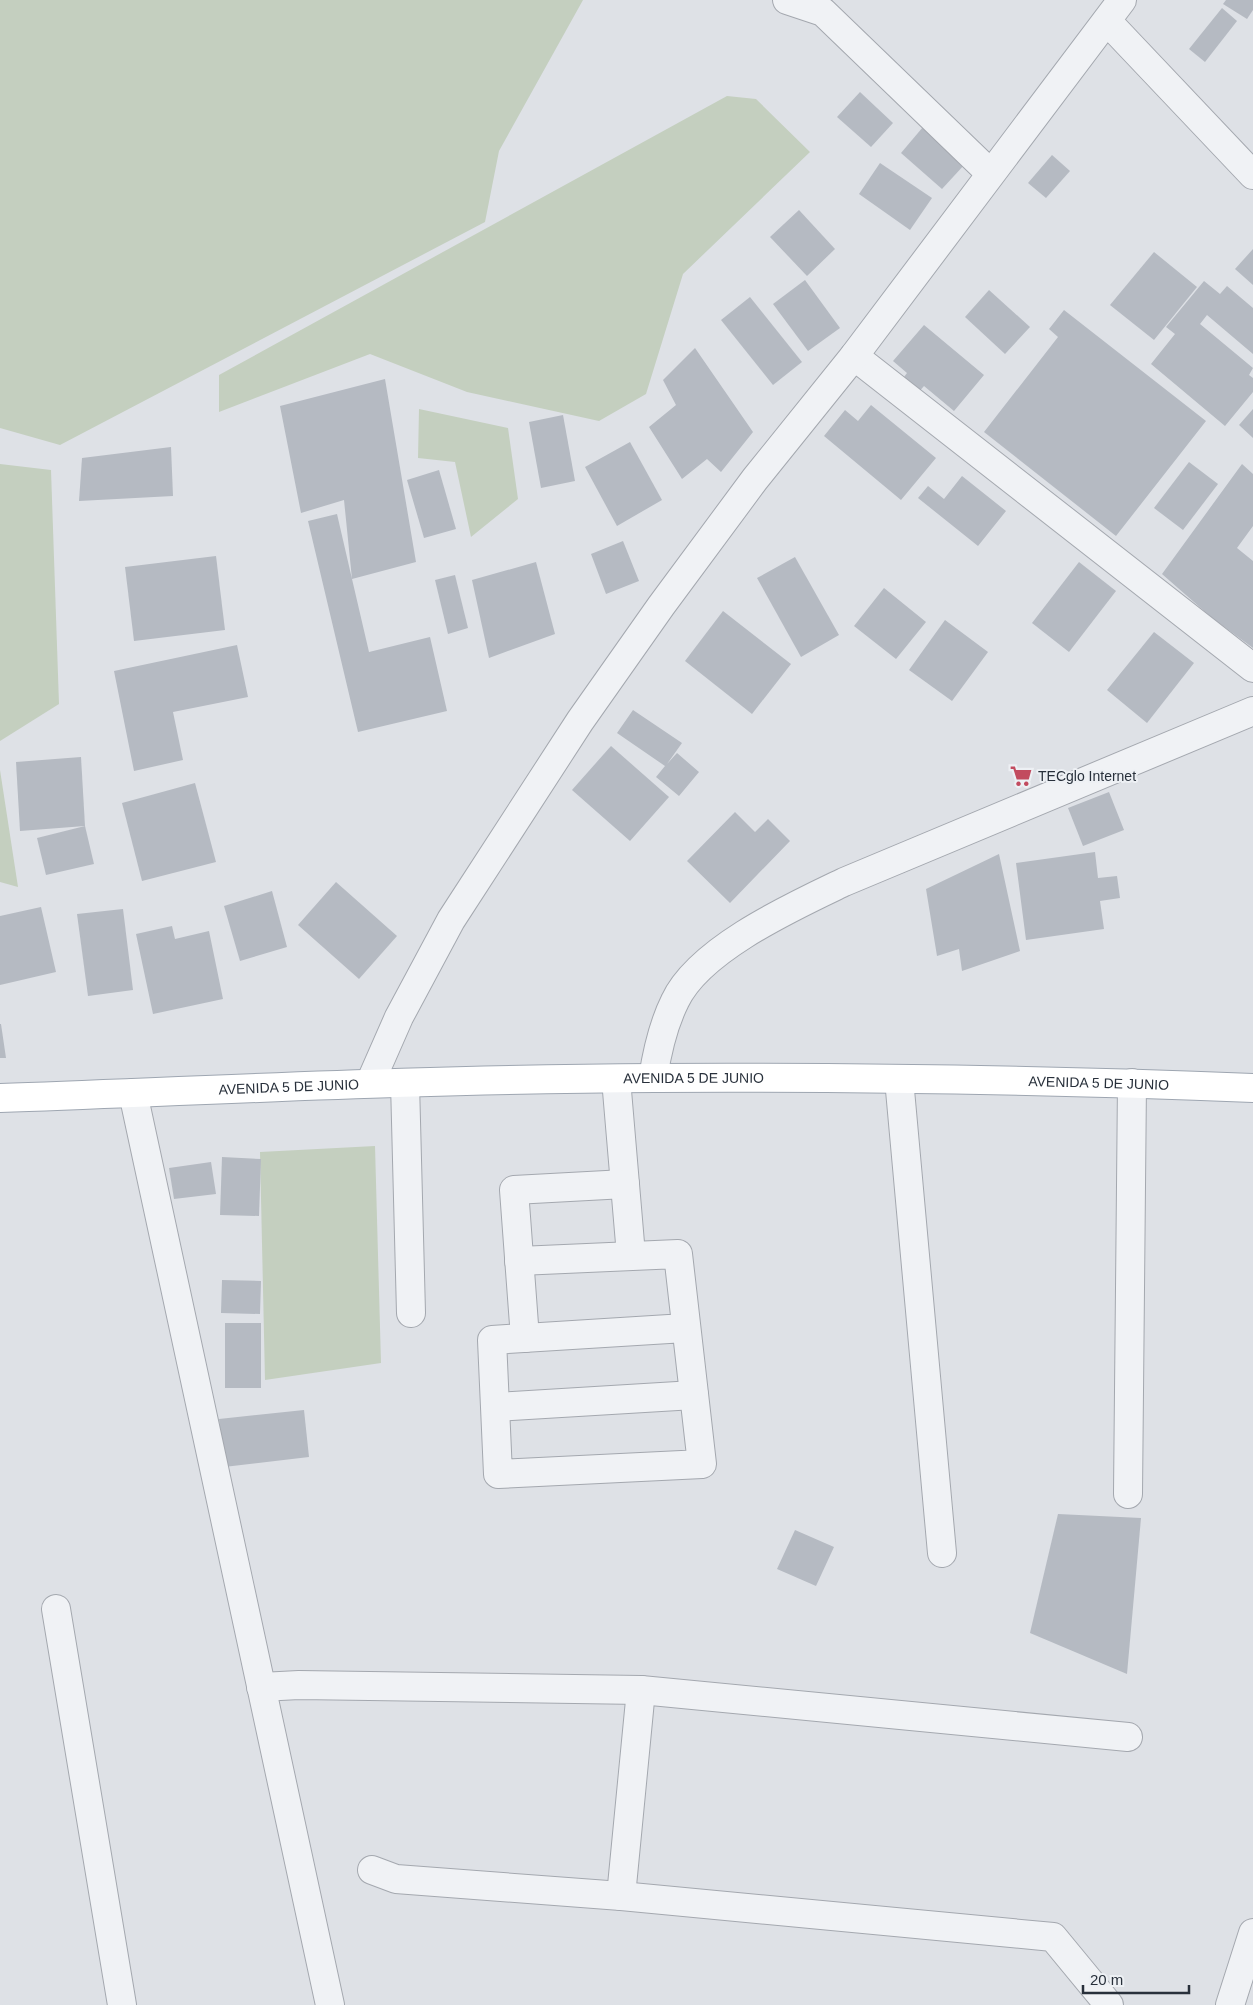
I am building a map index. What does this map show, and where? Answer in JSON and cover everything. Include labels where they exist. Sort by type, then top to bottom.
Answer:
[{"type":"main road","name":"AVENIDA 5 DE JUNIO","points":[[133,1093],[370,1084],[653,1078],[1028,1080],[1253,1088]]},
{"type":"main road","points":[[0,1098],[133,1093]]},
{"type":"main road","points":[[0,1117],[59,1103],[133,1093]]},
{"type":"street","points":[[787,0],[823,12],[990,173]]},
{"type":"street","points":[[370,1084],[399,1018],[451,920],[580,721],[660,606],[755,479],[854,356],[990,173],[1115,11],[1253,175]]},
{"type":"street","points":[[854,356],[1253,668]]},
{"type":"street","points":[[653,1078],[657,1049],[675,1000],[700,968],[745,934],[788,909],[844,882],[1253,711]]},
{"type":"street","points":[[616,1079],[631,1255]]},
{"type":"street","points":[[899,1079],[942,1554]]},
{"type":"street","points":[[405,1083],[411,1312]]},
{"type":"street","points":[[1128,1494],[1132,1083]]},
{"type":"street","points":[[133,1093],[330,2005]]},
{"type":"street","points":[[525,1338],[514,1190],[625,1184]]},
{"type":"street","points":[[519,1261],[678,1254],[702,1464],[498,1474],[492,1340],[685,1328]]},
{"type":"street","points":[[496,1407],[694,1395]]},
{"type":"street","points":[[56,1609],[122,2005]]},
{"type":"street","points":[[261,1687],[299,1685],[642,1690],[1128,1736]]},
{"type":"street","points":[[621,1896],[642,1690]]},
{"type":"street","points":[[372,1870],[396,1879],[621,1896],[1053,1938],[1109,2005]]},
{"type":"street","points":[[1230,2005],[1253,1933]]},
{"type":"green space","points":[[0,0],[583,0],[499,151],[485,222],[60,445],[0,428]]},
{"type":"green space","points":[[727,96],[756,99],[810,152],[683,274],[646,394],[599,421],[467,392],[370,354],[219,412],[219,375]]},
{"type":"green space","points":[[419,409],[508,428],[518,499],[471,537],[455,462],[418,458]]},
{"type":"green space","points":[[0,464],[51,470],[59,704],[0,741]]},
{"type":"green space","points":[[0,770],[18,887],[0,882]]},
{"type":"green space","points":[[375,1146],[381,1363],[265,1380],[260,1152]]},
{"type":"building","points":[[1226,0],[1253,0],[1253,10],[1247,19],[1223,4]]},
{"type":"building","points":[[1222,8],[1237,21],[1205,62],[1189,49]]},
{"type":"building","points":[[860,92],[893,123],[871,147],[837,117]]},
{"type":"building","points":[[923,127],[965,164],[942,189],[901,153]]},
{"type":"building","points":[[1052,155],[1070,171],[1046,198],[1028,183]]},
{"type":"building","points":[[880,163],[932,198],[910,230],[859,194]]},
{"type":"building","points":[[799,210],[835,249],[807,276],[770,237]]},
{"type":"building","points":[[1253,249],[1253,285],[1235,269]]},
{"type":"building","points":[[1154,252],[1197,287],[1154,340],[1110,305]]},
{"type":"building","points":[[805,280],[840,328],[808,351],[773,304]]},
{"type":"building","points":[[1204,281],[1220,294],[1227,286],[1253,308],[1253,354],[1207,315],[1200,324],[1253,368],[1249,375],[1253,378],[1253,392],[1225,426],[1151,364],[1175,334],[1166,327]]},
{"type":"building","points":[[989,290],[1030,327],[1005,354],[965,317]]},
{"type":"building","points":[[750,297],[802,362],[773,385],[721,320]]},
{"type":"building","points":[[1064,310],[1206,421],[1116,536],[984,432],[1058,337],[1049,329]]},
{"type":"building","points":[[924,325],[984,375],[954,411],[924,386],[917,394],[901,381],[907,373],[893,361]]},
{"type":"building","points":[[695,348],[753,432],[721,472],[707,459],[682,479],[649,427],[676,405],[663,380]]},
{"type":"building","points":[[385,379],[416,562],[352,579],[344,500],[301,513],[280,406]]},
{"type":"building","points":[[871,405],[936,458],[901,500],[824,436],[845,410],[858,421]]},
{"type":"building","points":[[1253,409],[1253,438],[1239,425]]},
{"type":"building","points":[[563,415],[575,481],[541,488],[529,422]]},
{"type":"building","points":[[630,442],[662,500],[617,526],[585,467]]},
{"type":"building","points":[[171,447],[173,496],[79,501],[82,458]]},
{"type":"building","points":[[1189,462],[1218,484],[1183,530],[1154,508]]},
{"type":"building","points":[[1242,464],[1253,474],[1253,526],[1237,548],[1253,561],[1253,648],[1211,617],[1162,574]]},
{"type":"building","points":[[439,470],[456,529],[424,538],[407,480]]},
{"type":"building","points":[[962,476],[1006,511],[978,546],[918,498],[928,486],[944,499]]},
{"type":"building","points":[[337,514],[369,652],[430,637],[447,711],[358,732],[308,521]]},
{"type":"building","points":[[623,541],[639,581],[606,594],[591,554]]},
{"type":"building","points":[[216,556],[225,630],[134,641],[125,567]]},
{"type":"building","points":[[795,557],[839,635],[801,657],[757,578]]},
{"type":"building","points":[[536,562],[555,634],[489,658],[472,580]]},
{"type":"building","points":[[1079,562],[1116,591],[1069,652],[1032,623]]},
{"type":"building","points":[[455,575],[468,628],[448,634],[435,580]]},
{"type":"building","points":[[884,588],[926,622],[896,659],[854,626]]},
{"type":"building","points":[[723,611],[791,664],[752,714],[685,661]]},
{"type":"building","points":[[945,620],[988,652],[952,701],[909,670]]},
{"type":"building","points":[[1154,632],[1194,663],[1147,723],[1107,690]]},
{"type":"building","points":[[237,645],[248,697],[173,712],[183,760],[134,771],[114,671]]},
{"type":"building","points":[[633,710],[682,743],[667,764],[677,753],[699,772],[679,796],[656,777],[665,766],[617,733]]},
{"type":"building","points":[[611,746],[669,797],[630,841],[572,790]]},
{"type":"building","points":[[81,757],[85,826],[20,831],[16,762]]},
{"type":"building","points":[[195,783],[216,862],[142,881],[122,803]]},
{"type":"building","points":[[1109,792],[1124,830],[1083,846],[1068,808]]},
{"type":"building","points":[[735,812],[755,832],[768,819],[790,841],[730,903],[687,861]]},
{"type":"building","points":[[85,826],[94,864],[46,875],[37,838]]},
{"type":"building","points":[[1095,852],[1098,878],[1117,876],[1120,898],[1100,901],[1104,929],[1026,940],[1016,863]]},
{"type":"building","points":[[999,854],[1020,951],[962,971],[959,949],[937,956],[926,889]]},
{"type":"building","points":[[336,882],[397,936],[359,979],[298,925]]},
{"type":"building","points":[[272,891],[287,947],[240,961],[224,906]]},
{"type":"building","points":[[41,907],[56,972],[0,985],[0,916]]},
{"type":"building","points":[[123,909],[133,990],[88,996],[77,914]]},
{"type":"building","points":[[172,926],[175,939],[209,931],[223,999],[153,1014],[136,934]]},
{"type":"building","points":[[1,1024],[6,1058],[0,1058]]},
{"type":"building","points":[[222,1157],[261,1159],[259,1216],[220,1215]]},
{"type":"building","points":[[211,1162],[216,1194],[174,1199],[169,1168]]},
{"type":"building","points":[[222,1280],[261,1281],[260,1314],[221,1313]]},
{"type":"building","points":[[225,1323],[261,1323],[261,1388],[225,1388]]},
{"type":"building","points":[[304,1410],[309,1457],[224,1467],[219,1419]]},
{"type":"building","points":[[1058,1514],[1141,1518],[1127,1674],[1030,1633]]},
{"type":"building","points":[[795,1530],[834,1547],[816,1586],[777,1569]]},
{"type":"place","name":"TECglo Internet","points":[[1021,776]]}]
